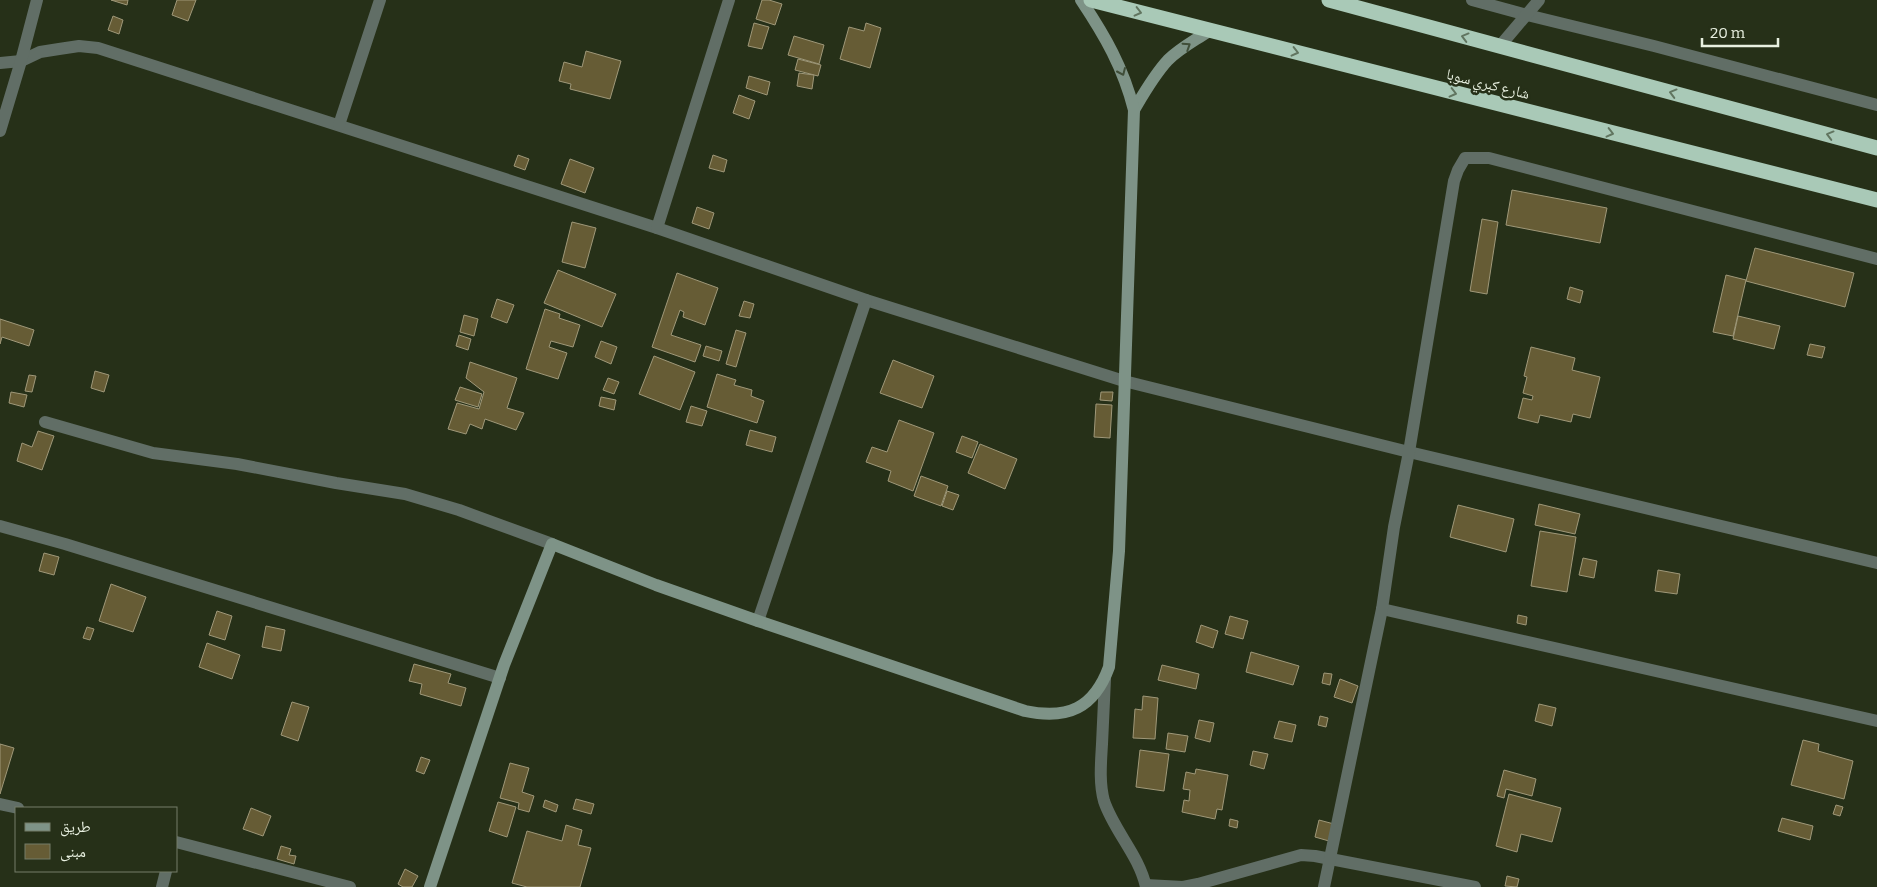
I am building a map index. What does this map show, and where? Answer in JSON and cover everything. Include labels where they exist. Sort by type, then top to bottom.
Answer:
[{"type":"highway","name":"شارع كبري سوبا","points":[[1091,0],[1877,200]]},
{"type":"highway","points":[[1329,0],[1877,148]]},
{"type":"street","points":[[0,130],[37,0]]},
{"type":"street","points":[[339,126],[380,0]]},
{"type":"street","points":[[656,228],[730,0]]},
{"type":"street","points":[[1081,0],[1117,60],[1125,78],[1134,110],[1119,551],[1111,652],[1104,679],[1101,765],[1101,784],[1104,800],[1111,816],[1134,857],[1146,886],[1183,887],[1301,855],[1474,887]]},
{"type":"street","points":[[1472,0],[1877,105]]},
{"type":"street","points":[[1500,46],[1539,0]]},
{"type":"street","points":[[1134,110],[1151,81],[1167,61],[1179,50],[1210,30]]},
{"type":"street","points":[[0,63],[21,61],[40,52],[59,49],[79,46],[98,48],[656,228],[866,300],[1124,380],[1408,452],[1877,563]]},
{"type":"street","points":[[1324,887],[1382,609],[1394,527],[1454,181],[1465,158],[1489,158],[1877,259]]},
{"type":"street","points":[[758,621],[866,300]]},
{"type":"street","points":[[45,422],[153,453],[237,464],[405,494],[459,510],[656,585],[758,621],[1037,713],[1062,712],[1086,704],[1093,697],[1104,679]]},
{"type":"street","points":[[0,526],[65,544],[500,678]]},
{"type":"street","points":[[432,886],[500,678],[523,614],[552,544]]},
{"type":"street","points":[[1382,609],[1877,721]]},
{"type":"street","points":[[0,804],[15,807]]},
{"type":"street","points":[[178,843],[350,887]]},
{"type":"street","points":[[162,887],[166,872]]},
{"type":"building","points":[[111,0],[128,0],[127,5]]},
{"type":"building","points":[[177,0],[196,0],[188,21],[172,15]]},
{"type":"building","points":[[762,0],[782,4],[775,25],[756,19]]},
{"type":"building","points":[[113,16],[123,20],[119,34],[108,30]]},
{"type":"building","points":[[754,23],[769,27],[762,49],[748,46]]},
{"type":"building","points":[[866,23],[881,28],[870,68],[840,59],[849,27],[864,31]]},
{"type":"building","points":[[794,36],[824,45],[819,64],[788,55]]},
{"type":"building","points":[[586,51],[621,61],[610,99],[570,89],[571,84],[559,81],[564,62],[582,67]]},
{"type":"building","points":[[798,59],[821,65],[818,76],[795,70]]},
{"type":"building","points":[[799,73],[814,75],[812,89],[797,86]]},
{"type":"building","points":[[749,76],[770,82],[767,95],[746,88]]},
{"type":"building","points":[[739,95],[755,101],[749,119],[733,113]]},
{"type":"building","points":[[518,155],[529,159],[525,170],[514,166]]},
{"type":"building","points":[[713,155],[727,160],[724,172],[709,168]]},
{"type":"building","points":[[570,159],[594,168],[585,193],[561,184]]},
{"type":"building","points":[[1512,190],[1607,208],[1600,243],[1506,225]]},
{"type":"building","points":[[697,207],[714,213],[709,229],[692,223]]},
{"type":"building","points":[[1482,219],[1498,222],[1487,294],[1470,291]]},
{"type":"building","points":[[572,222],[596,228],[585,268],[562,262]]},
{"type":"building","points":[[1755,248],[1854,273],[1845,307],[1746,281]]},
{"type":"building","points":[[558,270],[616,294],[602,327],[544,303]]},
{"type":"building","points":[[677,273],[718,288],[705,325],[683,317],[684,312],[680,310],[671,335],[701,345],[695,362],[652,347]]},
{"type":"building","points":[[1726,275],[1746,280],[1733,336],[1713,332]]},
{"type":"building","points":[[1570,287],[1583,291],[1580,303],[1567,299]]},
{"type":"building","points":[[497,299],[514,305],[507,323],[491,317]]},
{"type":"building","points":[[744,301],[754,304],[750,318],[739,316]]},
{"type":"building","points":[[545,309],[560,314],[559,318],[580,325],[573,347],[551,341],[549,347],[567,353],[558,379],[526,369]]},
{"type":"building","points":[[464,315],[478,319],[474,336],[460,332]]},
{"type":"building","points":[[1738,316],[1780,326],[1774,349],[1733,339]]},
{"type":"building","points":[[0,319],[34,330],[29,346],[2,337],[0,344]]},
{"type":"building","points":[[736,330],[746,333],[736,367],[726,364]]},
{"type":"building","points":[[459,335],[471,339],[468,350],[456,346]]},
{"type":"building","points":[[601,341],[617,347],[611,364],[595,357]]},
{"type":"building","points":[[1810,344],[1825,347],[1822,358],[1807,355]]},
{"type":"building","points":[[706,346],[722,351],[719,361],[703,356]]},
{"type":"building","points":[[1531,347],[1575,358],[1572,370],[1600,377],[1590,418],[1573,414],[1571,422],[1540,415],[1538,423],[1518,418],[1523,398],[1532,400],[1533,396],[1523,393],[1527,377],[1524,376]]},
{"type":"building","points":[[654,356],[695,372],[680,410],[639,394]]},
{"type":"building","points":[[893,360],[934,376],[922,408],[880,393]]},
{"type":"building","points":[[470,362],[517,378],[507,408],[524,413],[516,430],[485,419],[482,429],[470,424],[466,434],[448,429],[457,403],[479,409],[484,392],[466,378]]},
{"type":"building","points":[[95,371],[109,375],[104,392],[91,388]]},
{"type":"building","points":[[717,374],[736,380],[734,385],[752,390],[751,396],[764,401],[757,423],[707,407]]},
{"type":"building","points":[[29,375],[36,376],[32,392],[25,391]]},
{"type":"building","points":[[608,378],[619,382],[614,394],[603,390]]},
{"type":"building","points":[[460,387],[482,394],[478,407],[455,400]]},
{"type":"building","points":[[11,392],[27,395],[24,407],[9,403]]},
{"type":"building","points":[[1101,392],[1113,392],[1112,401],[1100,400]]},
{"type":"building","points":[[601,397],[616,400],[614,410],[599,406]]},
{"type":"building","points":[[1096,404],[1112,405],[1110,438],[1094,437]]},
{"type":"building","points":[[691,406],[707,411],[702,426],[686,422]]},
{"type":"building","points":[[899,420],[934,433],[913,491],[888,481],[891,471],[866,462],[872,447],[887,452]]},
{"type":"building","points":[[750,430],[776,437],[772,452],[746,445]]},
{"type":"building","points":[[38,431],[54,436],[42,470],[17,461],[22,443],[32,447]]},
{"type":"building","points":[[962,436],[978,442],[972,458],[956,452]]},
{"type":"building","points":[[980,444],[1017,459],[1005,489],[968,473]]},
{"type":"building","points":[[921,476],[948,486],[941,506],[914,496]]},
{"type":"building","points":[[947,491],[959,495],[953,510],[942,506]]},
{"type":"building","points":[[1539,504],[1580,514],[1575,534],[1535,525]]},
{"type":"building","points":[[1458,505],[1514,519],[1506,552],[1450,537]]},
{"type":"building","points":[[1540,531],[1576,537],[1567,592],[1531,586]]},
{"type":"building","points":[[44,553],[59,557],[54,575],[39,571]]},
{"type":"building","points":[[1583,558],[1597,561],[1594,578],[1579,575]]},
{"type":"building","points":[[1658,570],[1680,574],[1677,594],[1655,591]]},
{"type":"building","points":[[111,584],[146,597],[133,632],[99,621]]},
{"type":"building","points":[[217,611],[232,616],[225,640],[209,635]]},
{"type":"building","points":[[1518,615],[1527,617],[1526,625],[1517,623]]},
{"type":"building","points":[[1230,616],[1248,621],[1243,639],[1225,634]]},
{"type":"building","points":[[1201,625],[1218,631],[1213,648],[1196,642]]},
{"type":"building","points":[[266,626],[285,630],[281,651],[262,647]]},
{"type":"building","points":[[87,627],[94,629],[90,640],[83,638]]},
{"type":"building","points":[[207,643],[240,655],[232,679],[199,667]]},
{"type":"building","points":[[1251,652],[1299,666],[1293,685],[1246,672]]},
{"type":"building","points":[[414,664],[451,674],[448,683],[466,688],[461,706],[420,694],[422,684],[409,681]]},
{"type":"building","points":[[1162,665],[1199,674],[1196,689],[1158,680]]},
{"type":"building","points":[[1324,673],[1332,674],[1330,685],[1322,683]]},
{"type":"building","points":[[1340,679],[1358,686],[1352,703],[1334,697]]},
{"type":"building","points":[[1143,696],[1158,698],[1155,739],[1133,738],[1135,709],[1142,710]]},
{"type":"building","points":[[292,702],[309,707],[298,741],[281,735]]},
{"type":"building","points":[[1539,704],[1556,708],[1552,726],[1535,721]]},
{"type":"building","points":[[1320,716],[1328,718],[1326,727],[1318,725]]},
{"type":"building","points":[[1199,720],[1214,723],[1210,742],[1195,738]]},
{"type":"building","points":[[1279,721],[1296,725],[1292,742],[1274,738]]},
{"type":"building","points":[[1168,733],[1188,736],[1185,752],[1166,749]]},
{"type":"building","points":[[1803,740],[1819,744],[1818,751],[1853,761],[1844,799],[1791,785]]},
{"type":"building","points":[[0,744],[14,748],[0,794]]},
{"type":"building","points":[[1140,750],[1169,754],[1164,791],[1136,787]]},
{"type":"building","points":[[1253,751],[1268,754],[1264,769],[1250,765]]},
{"type":"building","points":[[421,757],[430,760],[424,774],[416,771]]},
{"type":"building","points":[[510,763],[529,768],[522,792],[534,796],[529,812],[518,809],[519,803],[500,798]]},
{"type":"building","points":[[1196,769],[1228,775],[1222,810],[1217,809],[1215,819],[1182,812],[1184,800],[1189,801],[1190,790],[1183,789],[1186,772],[1195,774]]},
{"type":"building","points":[[1504,770],[1536,779],[1532,796],[1506,789],[1504,798],[1497,796]]},
{"type":"building","points":[[1509,794],[1561,808],[1552,842],[1521,834],[1517,852],[1496,846]]},
{"type":"building","points":[[576,799],[594,804],[591,814],[573,809]]},
{"type":"building","points":[[545,800],[558,805],[556,812],[543,807]]},
{"type":"building","points":[[498,802],[516,807],[507,837],[489,831]]},
{"type":"building","points":[[1836,805],[1843,807],[1840,816],[1833,814]]},
{"type":"building","points":[[251,808],[271,816],[263,836],[243,829]]},
{"type":"building","points":[[1782,818],[1813,826],[1810,840],[1778,831]]},
{"type":"building","points":[[1230,819],[1238,821],[1237,828],[1229,826]]},
{"type":"building","points":[[1319,820],[1334,824],[1329,841],[1315,837]]},
{"type":"building","points":[[566,825],[582,830],[578,845],[591,848],[580,887],[527,887],[512,883],[527,831],[562,841]]},
{"type":"building","points":[[281,846],[291,849],[289,855],[296,856],[294,864],[277,859]]},
{"type":"building","points":[[405,869],[418,876],[412,887],[403,887],[398,884]]},
{"type":"building","points":[[1507,876],[1519,879],[1517,887],[1505,886]]}]
